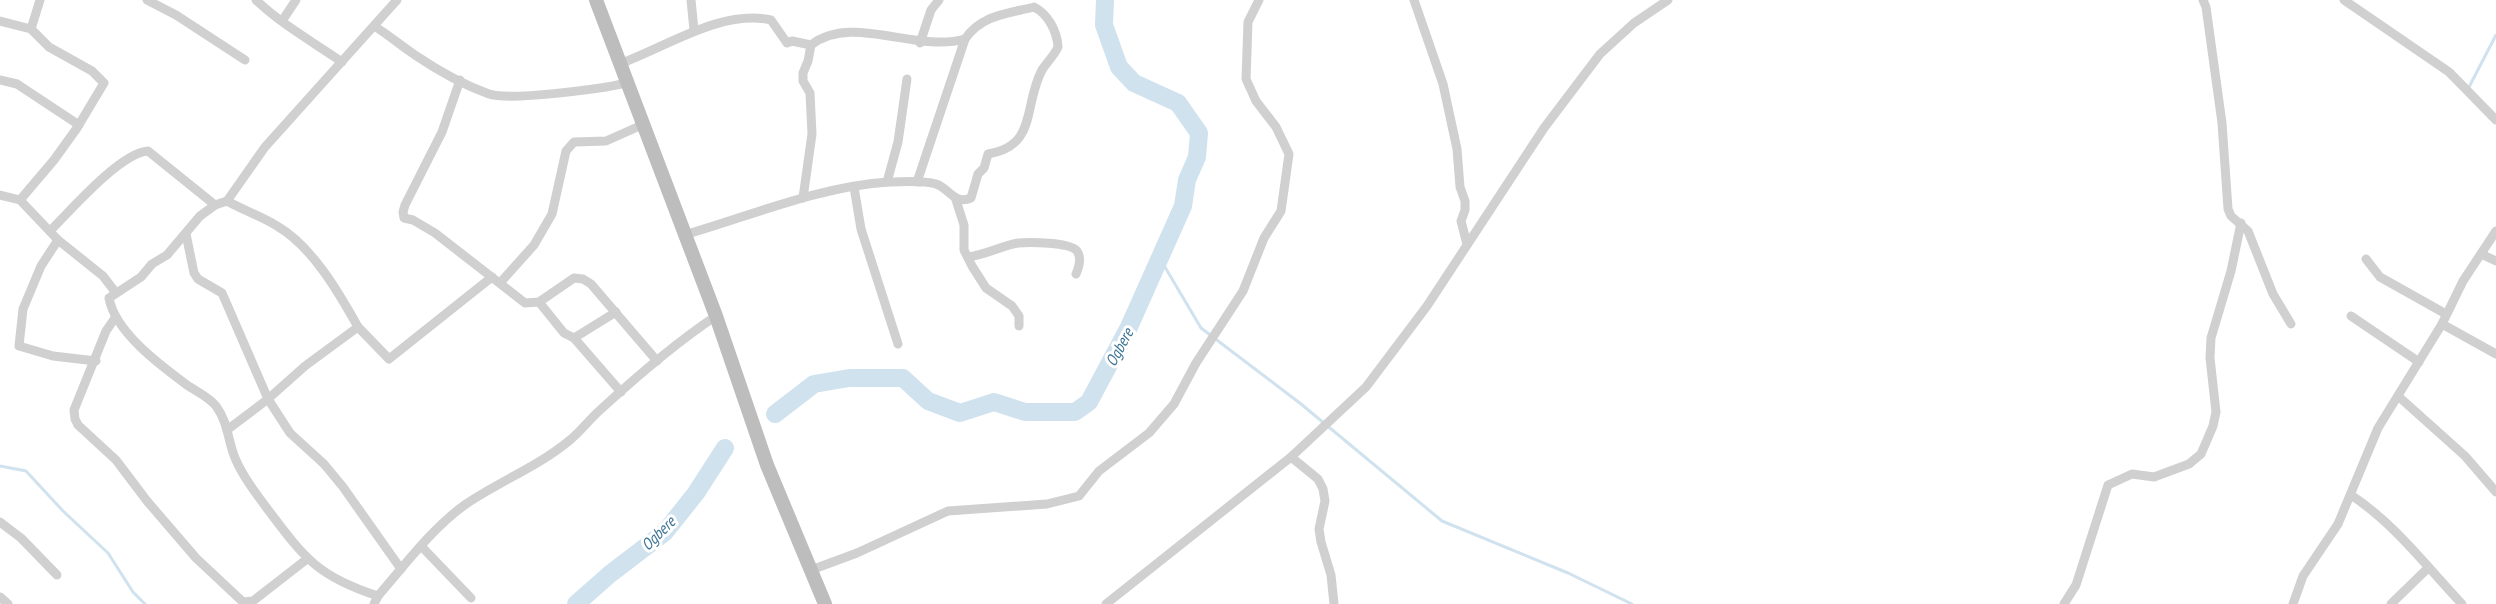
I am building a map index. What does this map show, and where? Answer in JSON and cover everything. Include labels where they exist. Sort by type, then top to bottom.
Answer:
[{"type":"main road","points":[[596,0],[716,316],[767,465],[825,604]]},
{"type":"street","points":[[31,29],[40,0]]},
{"type":"street","points":[[147,0],[176,15],[245,60]]},
{"type":"street","points":[[256,0],[271,15],[342,62]]},
{"type":"street","points":[[282,21],[296,0]]},
{"type":"street","points":[[397,0],[265,147],[227,201],[215,205],[200,216],[167,255],[152,264],[129,286],[109,298],[115,318],[126,332],[217,408],[227,430],[235,458],[255,492],[307,559],[327,574],[376,600],[422,546],[464,506],[554,452],[680,340],[716,316]]},
{"type":"street","points":[[691,0],[694,30]]},
{"type":"street","points":[[920,43],[931,10],[939,0]]},
{"type":"street","points":[[811,570],[857,553],[948,511],[1047,504],[1079,496],[1099,471],[1149,433],[1174,404],[1196,363],[1243,291],[1264,238],[1281,211],[1289,154],[1276,127],[1256,100],[1246,79],[1248,22],[1259,0]]},
{"type":"street","points":[[1414,0],[1443,84],[1457,149],[1460,187],[1465,201],[1461,221],[1467,244]]},
{"type":"street","points":[[1106,604],[1291,457],[1366,387],[1428,306],[1544,128],[1600,54],[1634,23],[1668,0]]},
{"type":"street","points":[[2203,0],[2206,7],[2222,123],[2226,201],[2231,216],[2248,231],[2273,294],[2291,324]]},
{"type":"street","points":[[2344,0],[2449,72],[2496,120]]},
{"type":"street","points":[[684,235],[802,198],[887,182],[936,184],[956,200],[965,201],[971,198],[978,174],[984,168],[988,154],[1003,151],[1012,146],[1023,134],[1042,71],[1058,47],[1055,29],[1038,9],[1034,7],[991,17],[972,29],[965,39],[917,182]]},
{"type":"street","points":[[619,64],[646,54],[694,30],[747,17],[761,17],[775,23],[787,43],[792,41],[811,45],[832,33],[848,31],[920,43],[953,43],[965,39]]},
{"type":"street","points":[[0,21],[31,29],[49,47],[92,71],[104,83],[54,160],[20,200]]},
{"type":"street","points":[[374,26],[395,38],[414,55],[460,80],[500,96],[565,92],[626,83]]},
{"type":"street","points":[[802,198],[812,126],[810,93],[803,81],[802,73],[808,61],[811,45]]},
{"type":"street","points":[[887,182],[898,142],[907,79]]},
{"type":"street","points":[[0,80],[17,84],[79,124]]},
{"type":"street","points":[[460,80],[442,132],[403,212],[404,218],[413,220],[435,233],[525,303],[539,302],[574,278],[584,279],[616,312],[657,361]]},
{"type":"street","points":[[500,284],[534,245],[552,214],[566,151],[570,145],[574,142],[606,141],[642,125]]},
{"type":"street","points":[[50,231],[104,178],[139,152],[148,151],[215,205]]},
{"type":"street","points":[[854,187],[861,229],[898,344]]},
{"type":"street","points":[[0,195],[20,200],[58,240],[103,276],[116,293]]},
{"type":"street","points":[[956,200],[964,225],[964,250],[986,288],[1012,306],[1019,316],[1019,326]]},
{"type":"street","points":[[227,201],[278,226],[303,244],[344,301],[358,327],[389,359],[492,277]]},
{"type":"street","points":[[2064,604],[2076,585],[2108,485],[2132,474],[2154,477],[2189,464],[2201,454],[2213,426],[2216,412],[2210,358],[2211,338],[2231,272],[2241,223]]},
{"type":"street","points":[[2293,604],[2303,576],[2338,524],[2378,428],[2442,324],[2463,281],[2496,231]]},
{"type":"street","points":[[186,234],[194,273],[198,279],[222,293],[268,399],[290,433],[343,486],[401,569]]},
{"type":"street","points":[[58,240],[41,266],[23,309],[19,346],[53,356],[96,361]]},
{"type":"street","points":[[968,257],[1016,244],[1042,243],[1072,247],[1077,252],[1080,263],[1076,274]]},
{"type":"street","points":[[2481,254],[2496,261]]},
{"type":"street","points":[[2367,259],[2380,277],[2446,314]]},
{"type":"street","points":[[539,302],[564,333],[574,338],[621,392]]},
{"type":"street","points":[[574,338],[616,312]]},
{"type":"street","points":[[2351,316],[2419,362]]},
{"type":"street","points":[[115,318],[106,331],[96,361],[74,410],[78,425],[116,460],[147,501],[204,565],[243,602],[253,601],[262,595],[307,559]]},
{"type":"street","points":[[2442,324],[2496,354]]},
{"type":"street","points":[[227,430],[268,399],[305,366],[358,327]]},
{"type":"street","points":[[2398,396],[2465,456],[2496,492]]},
{"type":"street","points":[[1291,457],[1318,479],[1323,489],[1325,501],[1319,529],[1331,575],[1334,604]]},
{"type":"street","points":[[2351,495],[2396,531],[2462,604]]},
{"type":"street","points":[[0,522],[21,538],[57,575]]},
{"type":"street","points":[[422,546],[471,598]]},
{"type":"street","points":[[2391,604],[2428,568]]},
{"type":"street","points":[[0,597],[8,604]]},
{"type":"waterway","name":"Ogbere","points":[[775,414],[814,384],[849,378],[903,378],[928,401],[960,413],[994,402],[1025,412],[1075,412],[1089,402],[1129,327],[1183,206],[1187,180],[1197,157],[1199,133],[1178,103],[1134,83],[1119,67],[1104,25],[1105,0]]},
{"type":"waterway","points":[[2468,89],[2496,35]]},
{"type":"waterway","points":[[1159,257],[1201,328],[1301,404],[1442,521],[1568,573],[1632,604]]},
{"type":"waterway","name":"Ogbere","points":[[576,604],[610,574],[665,532],[696,493],[725,448]]},
{"type":"waterway","points":[[0,466],[26,471],[63,511],[108,553],[133,592],[145,604]]}]
